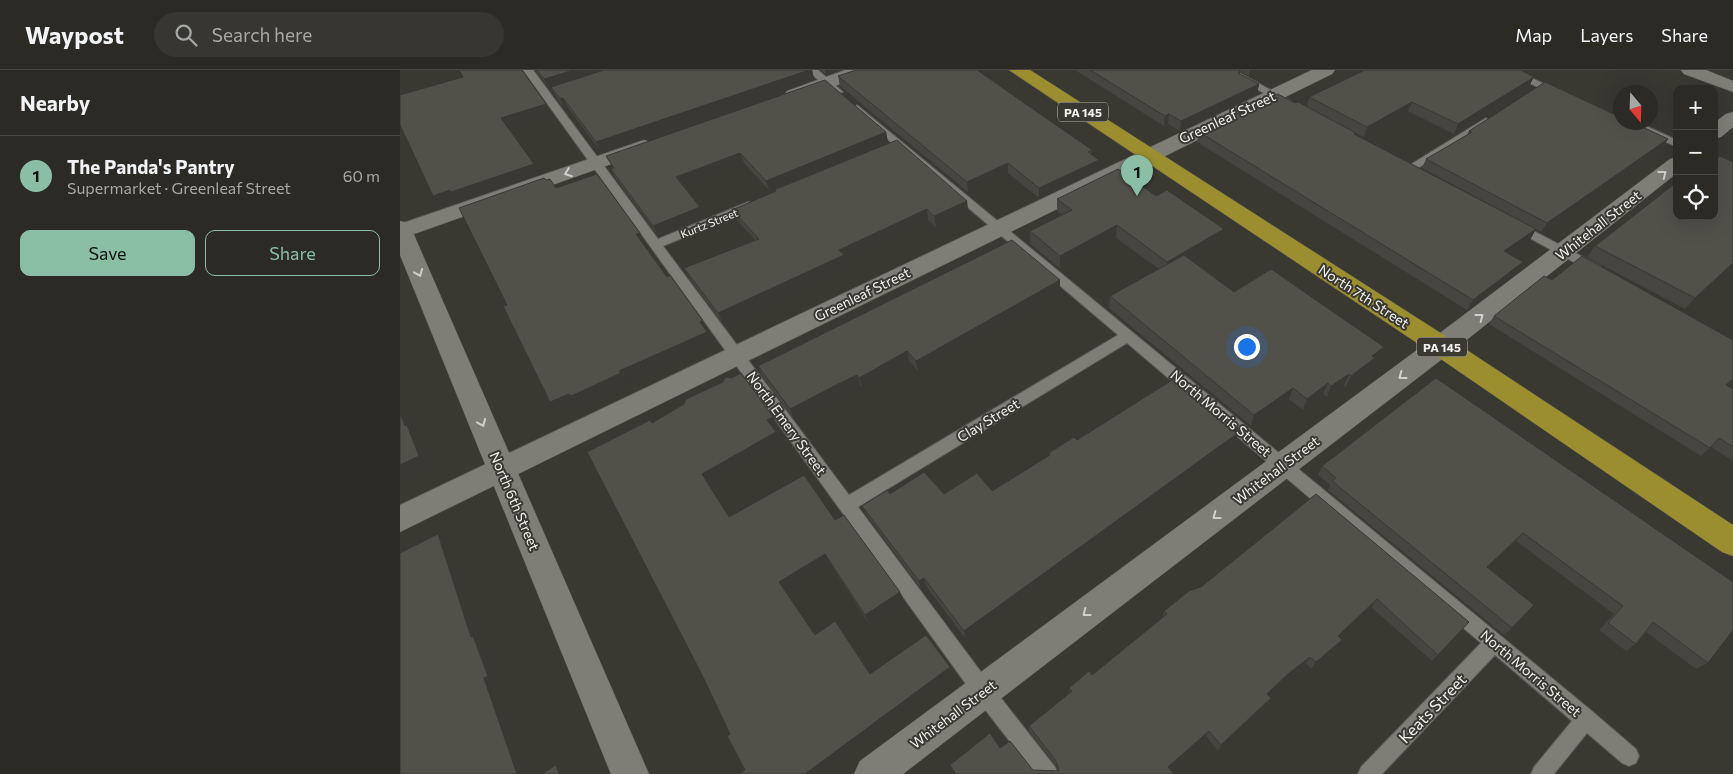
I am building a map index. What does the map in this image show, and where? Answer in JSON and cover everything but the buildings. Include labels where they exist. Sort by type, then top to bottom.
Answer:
[{"type":"main road","name":"North 7th Street","points":[[1018,70],[1441,346],[1733,542]]},
{"type":"street","points":[[772,102],[820,76],[862,70]]},
{"type":"street","name":"Greenleaf Street","points":[[400,519],[736,354],[1326,70]]},
{"type":"street","points":[[1690,70],[1733,86]]},
{"type":"street","points":[[1718,130],[1733,118]]},
{"type":"street","points":[[401,231],[661,140]]},
{"type":"street","name":"Whitehall Street","points":[[873,774],[1565,252],[1673,166]]},
{"type":"street","name":"North 6th Street","points":[[401,231],[630,774]]},
{"type":"lane","name":"North Emery Street","points":[[528,70],[551,94],[596,163],[983,691],[1048,774]]},
{"type":"lane","points":[[1228,70],[1300,109]]},
{"type":"lane","points":[[1506,70],[1537,88],[1568,97]]},
{"type":"lane","name":"North Morris Street","points":[[820,76],[896,146],[1000,227],[1629,756]]},
{"type":"lane","points":[[1411,168],[1492,116]]},
{"type":"lane","points":[[1645,130],[1673,142]]},
{"type":"lane","name":"Kurtz Street","points":[[656,244],[765,200]]},
{"type":"lane","points":[[1505,219],[1607,274]]},
{"type":"lane","name":"Clay Street","points":[[848,505],[1128,335]]},
{"type":"lane","name":"Keats Street","points":[[1368,774],[1495,642]]},
{"type":"lane","points":[[1541,774],[1586,719]]},
{"type":"place","name":"The Panda's Pantry","points":[[1137,196]]}]
